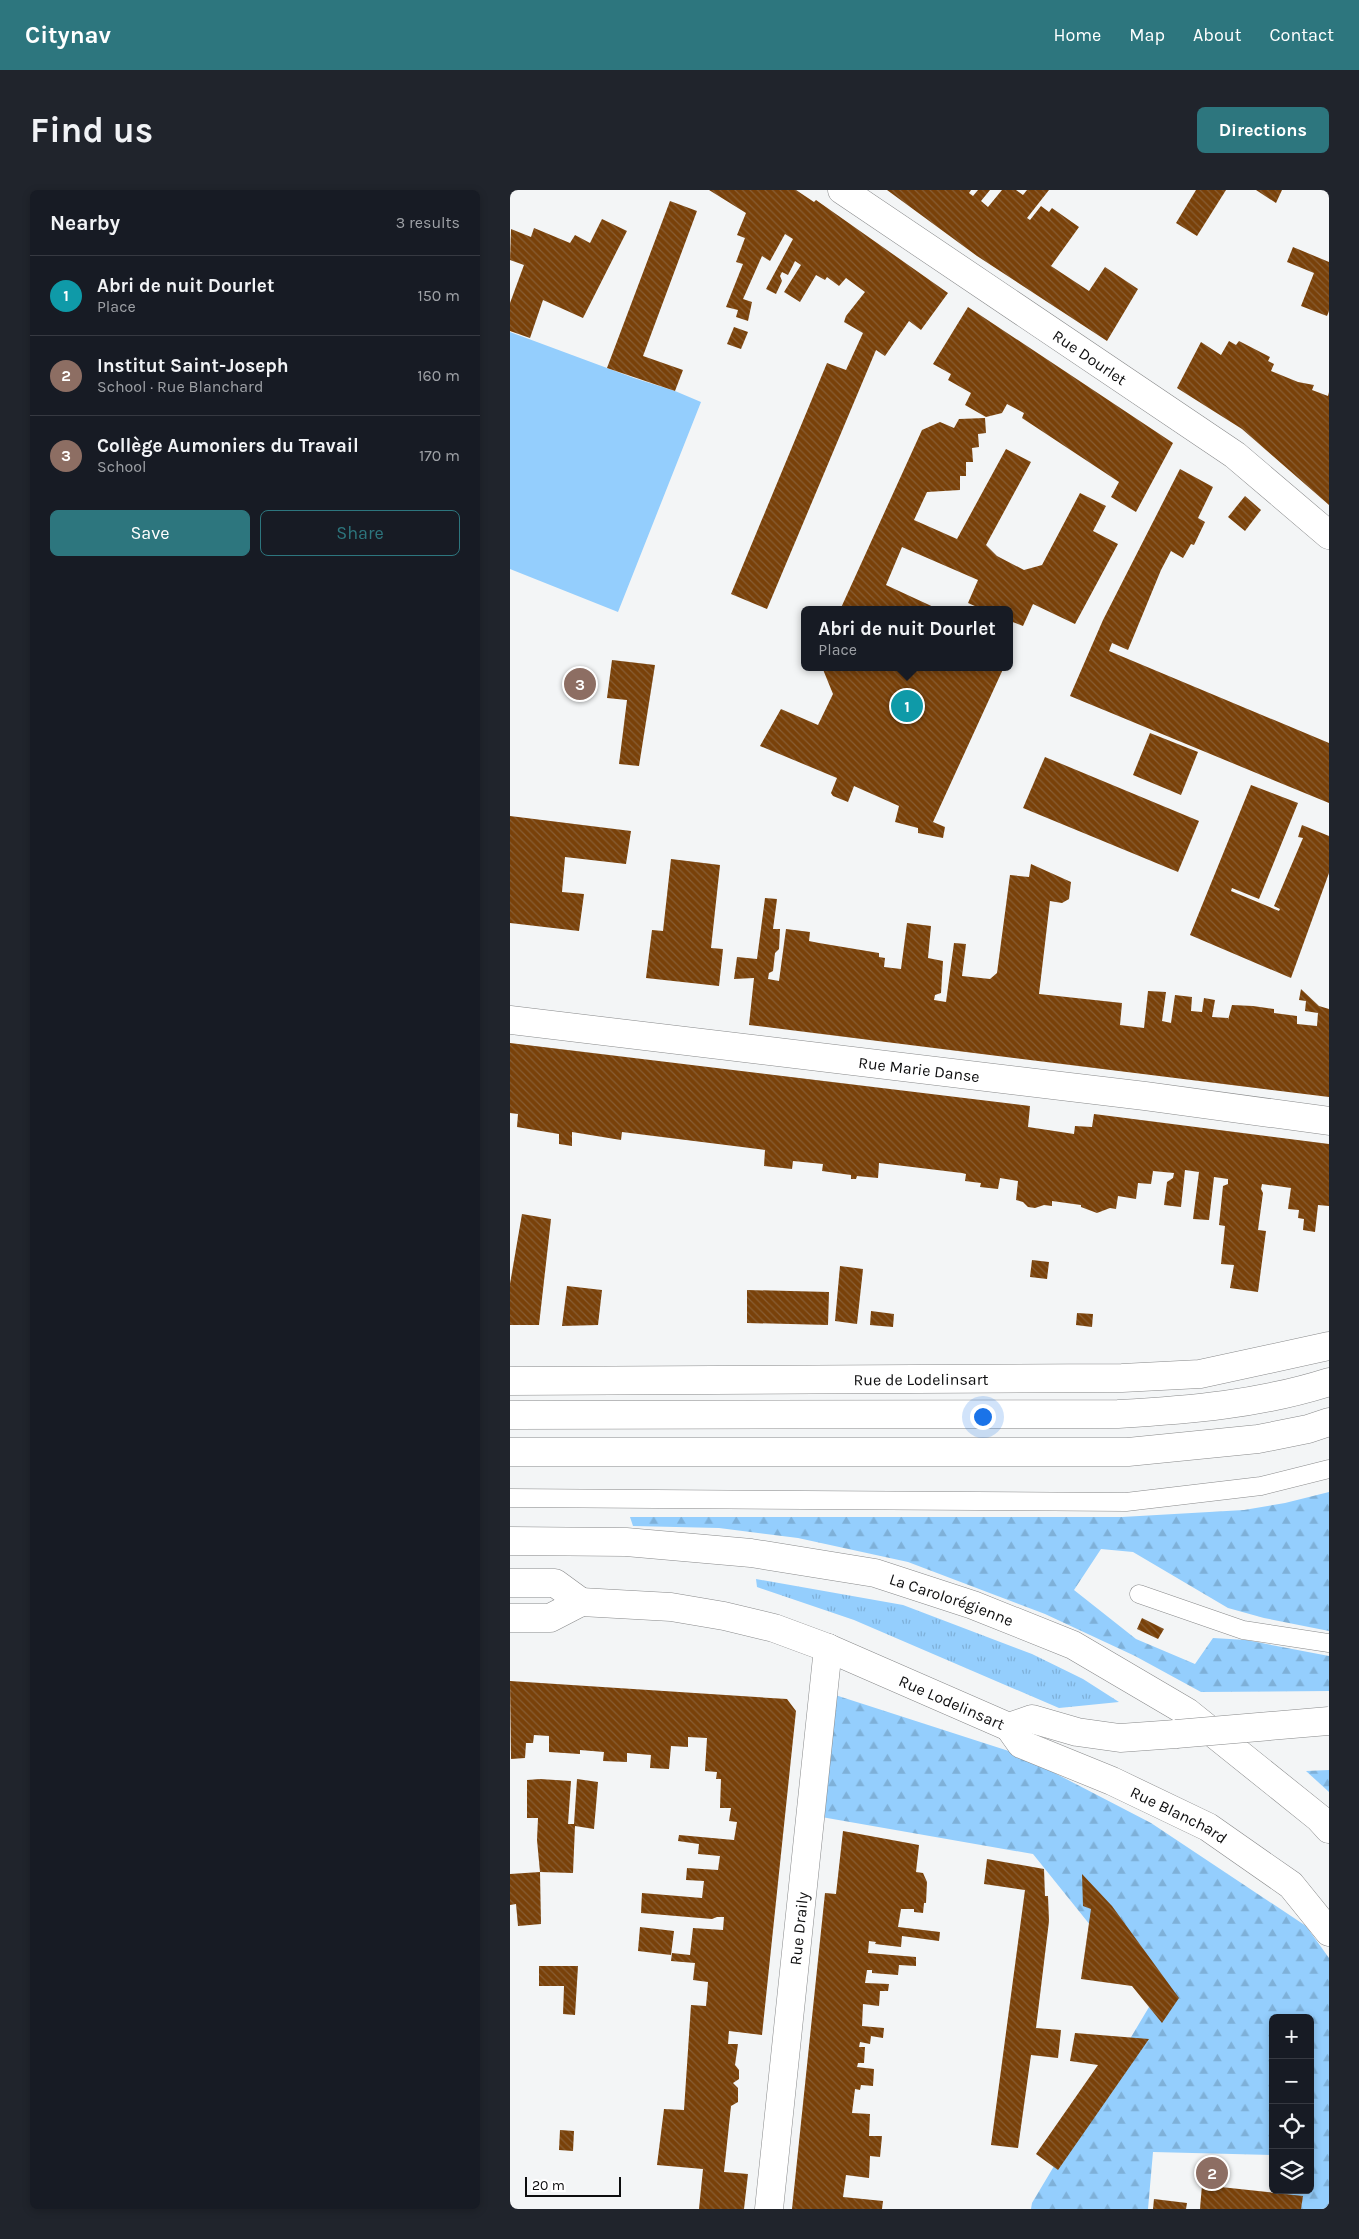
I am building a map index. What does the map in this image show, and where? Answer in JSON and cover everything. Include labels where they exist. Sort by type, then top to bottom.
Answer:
[{"type":"main road","name":"Rue Dourlet","points":[[842,190],[1235,455],[1329,534]]},
{"type":"main road","name":"Rue Marie Danse","points":[[510,1020],[1135,1095],[1329,1121]]},
{"type":"main road","name":"Rue de Lodelinsart","points":[[510,1381],[1122,1378],[1200,1374],[1329,1346]]},
{"type":"main road","points":[[510,1415],[1118,1414],[1190,1410],[1248,1401],[1329,1382]]},
{"type":"main road","points":[[510,1452],[1128,1452],[1258,1439],[1308,1429],[1329,1422]]},
{"type":"main road","name":"La Carolorégienne","points":[[510,1541],[626,1542],[751,1553],[875,1573],[973,1606],[1073,1645],[1186,1712],[1319,1818],[1329,1829]]},
{"type":"main road","points":[[510,1583],[555,1584],[581,1602],[550,1618],[510,1618]]},
{"type":"main road","name":"Rue Lodelinsart","points":[[581,1602],[671,1607],[724,1616],[774,1628],[828,1648],[1009,1727],[1032,1719],[1077,1732],[1120,1738],[1329,1721]]},
{"type":"main road","name":"Rue Draily","points":[[769,2209],[828,1648]]},
{"type":"main road","name":"Rue Blanchard","points":[[1009,1727],[1021,1744],[1112,1781],[1208,1827],[1291,1885],[1329,1932]]},
{"type":"lane","points":[[510,1498],[1126,1502],[1261,1486],[1329,1469]]},
{"type":"lane","points":[[1139,1594],[1243,1630],[1329,1643]]},
{"type":"green space","points":[[510,332],[701,402],[618,612],[510,569]]},
{"type":"green space","points":[[1329,1492],[1329,1631],[1264,1618],[1228,1608],[1133,1552],[1101,1549],[1074,1590],[1136,1639],[1195,1664],[1213,1638],[1246,1640],[1329,1656],[1329,1691],[1201,1692],[1135,1656],[1045,1614],[908,1562],[798,1538],[719,1528],[633,1526],[630,1517],[1122,1517],[1244,1510],[1285,1503]]},
{"type":"green space","points":[[756,1579],[903,1605],[1032,1654],[1083,1679],[1119,1702],[1059,1708],[854,1620],[757,1587]]},
{"type":"green space","points":[[829,1693],[1018,1754],[1151,1823],[1306,1926],[1329,1958],[1329,2209],[1285,2209],[1283,2194],[1314,2194],[1314,2014],[1269,2014],[1269,2155],[1153,2152],[1148,2209],[1031,2209],[1032,2203],[1152,2002],[1033,1854],[810,1815]]},
{"type":"green space","points":[[1329,1770],[1329,1792],[1306,1771]]},
{"type":"building","points":[[709,190],[796,190],[814,202],[816,200],[948,293],[921,330],[909,321],[885,356],[876,350],[767,609],[731,594],[827,363],[846,370],[863,333],[844,322],[846,316],[865,292],[846,278],[839,286],[827,277],[825,280],[816,275],[800,302],[784,292],[801,265],[795,261],[788,275],[782,272],[780,276],[782,281],[776,294],[766,289],[793,239],[785,234],[770,261],[762,256],[743,299],[752,302],[748,321],[736,317],[738,310],[726,307],[743,264],[736,262],[745,238],[737,235],[746,213]]},
{"type":"building","points":[[887,190],[971,190],[969,193],[973,196],[978,190],[990,190],[981,201],[988,207],[1002,190],[1016,190],[1023,195],[1027,190],[1049,190],[1027,218],[1030,220],[1041,206],[1049,212],[1052,208],[1079,227],[1051,266],[1089,291],[1105,267],[1138,289],[1107,341],[977,256]]},
{"type":"building","points":[[1196,190],[1226,190],[1197,236],[1176,223]]},
{"type":"building","points":[[1256,190],[1282,190],[1276,203]]},
{"type":"building","points":[[670,201],[697,211],[643,356],[683,370],[675,391],[607,368]]},
{"type":"building","points":[[602,219],[627,231],[583,318],[543,300],[530,338],[510,331],[510,303],[524,265],[510,260],[511,229],[531,237],[534,228],[570,243],[575,235],[590,243]]},
{"type":"building","points":[[1293,247],[1329,262],[1329,311],[1327,316],[1301,306],[1314,273],[1287,262]]},
{"type":"building","points":[[968,307],[1173,443],[1136,512],[1111,497],[1119,482],[1022,418],[1024,413],[1007,404],[1002,413],[986,417],[965,405],[971,393],[948,380],[951,374],[933,364]]},
{"type":"building","points":[[734,327],[748,332],[741,349],[727,344]]},
{"type":"building","points":[[1229,341],[1236,345],[1239,341],[1270,357],[1268,361],[1274,364],[1271,371],[1298,382],[1314,385],[1312,390],[1328,396],[1329,392],[1329,505],[1242,429],[1177,388],[1201,342],[1221,355]]},
{"type":"building","points":[[985,418],[986,433],[978,434],[979,447],[972,448],[973,462],[966,462],[966,476],[960,476],[960,490],[927,492],[914,520],[957,539],[1006,449],[1031,462],[986,545],[997,556],[1024,570],[1042,565],[1080,493],[1106,506],[1093,531],[1118,544],[1075,624],[1033,604],[1023,626],[1013,622],[1013,606],[975,606],[968,603],[978,580],[902,547],[886,585],[931,606],[842,606],[922,430],[940,422],[954,428],[959,419]]},
{"type":"building","points":[[1180,469],[1213,487],[1198,518],[1205,522],[1194,545],[1191,544],[1183,558],[1171,551],[1161,570],[1128,650],[1112,643],[1109,651],[1329,743],[1329,803],[1070,696],[1103,620]]},
{"type":"building","points":[[1245,496],[1261,510],[1245,531],[1228,517]]},
{"type":"building","points":[[612,660],[655,665],[639,766],[619,764],[627,700],[607,698]]},
{"type":"building","points":[[824,671],[1002,671],[933,822],[945,827],[943,838],[918,833],[918,828],[895,822],[899,806],[854,786],[848,802],[833,796],[831,793],[837,778],[760,746],[781,709],[818,725],[833,694]]},
{"type":"building","points":[[1150,733],[1198,752],[1181,795],[1133,775]]},
{"type":"building","points":[[1045,757],[1199,821],[1178,872],[1023,808]]},
{"type":"building","points":[[1251,785],[1298,803],[1259,899],[1232,888],[1231,891],[1279,911],[1280,909],[1274,906],[1303,838],[1298,837],[1302,825],[1329,836],[1329,873],[1291,978],[1190,935]]},
{"type":"building","points":[[510,816],[631,831],[626,864],[565,857],[562,892],[584,894],[579,931],[510,923]]},
{"type":"building","points":[[671,859],[720,865],[711,948],[723,949],[719,986],[646,978],[652,930],[663,931]]},
{"type":"building","points":[[1031,864],[1071,882],[1069,899],[1062,903],[1050,901],[1039,994],[1122,1003],[1120,1025],[1144,1028],[1148,991],[1166,992],[1162,1021],[1171,1023],[1175,995],[1192,997],[1191,1011],[1202,1012],[1204,998],[1215,1000],[1212,1017],[1228,1018],[1228,1020],[1232,1005],[1253,1006],[1274,1009],[1274,1013],[1297,1016],[1297,1024],[1317,1026],[1318,1013],[1305,1011],[1306,1001],[1299,1000],[1301,989],[1319,1006],[1329,1009],[1329,1097],[749,1025],[754,978],[734,979],[737,957],[757,959],[765,898],[777,899],[773,929],[780,929],[779,949],[775,953],[773,971],[769,973],[768,979],[779,981],[786,929],[810,932],[809,941],[879,953],[879,957],[885,958],[884,967],[901,969],[907,923],[931,926],[928,958],[943,961],[941,993],[935,995],[934,1000],[946,1002],[954,943],[966,944],[962,976],[990,979],[997,973],[1010,875],[1029,877]]},
{"type":"building","points":[[510,1043],[1030,1106],[1028,1127],[1074,1134],[1075,1126],[1092,1127],[1094,1114],[1329,1144],[1329,1206],[1318,1205],[1315,1232],[1303,1230],[1304,1219],[1298,1218],[1299,1210],[1288,1209],[1291,1188],[1262,1184],[1261,1189],[1263,1193],[1258,1230],[1266,1231],[1258,1292],[1230,1288],[1234,1265],[1221,1264],[1225,1226],[1219,1225],[1223,1186],[1228,1184],[1228,1179],[1214,1177],[1209,1220],[1193,1219],[1199,1172],[1185,1170],[1181,1207],[1164,1205],[1167,1182],[1173,1178],[1174,1173],[1153,1171],[1151,1184],[1138,1183],[1136,1199],[1118,1196],[1116,1209],[1110,1208],[1097,1213],[1081,1207],[1081,1205],[1052,1201],[1052,1206],[1028,1207],[1023,1202],[1016,1200],[1018,1181],[1000,1178],[998,1189],[980,1187],[981,1183],[965,1181],[966,1174],[962,1173],[879,1163],[878,1178],[857,1176],[856,1179],[851,1179],[851,1175],[822,1171],[823,1164],[793,1161],[792,1169],[764,1166],[765,1150],[622,1132],[621,1140],[572,1132],[572,1146],[559,1144],[559,1134],[517,1127],[518,1114],[510,1113]]},
{"type":"building","points":[[522,1214],[551,1219],[539,1325],[510,1325],[510,1284]]},
{"type":"building","points":[[1032,1260],[1049,1262],[1047,1279],[1030,1277]]},
{"type":"building","points":[[840,1266],[863,1269],[857,1324],[835,1321]]},
{"type":"building","points":[[567,1286],[602,1290],[598,1325],[562,1326]]},
{"type":"building","points":[[747,1290],[829,1292],[828,1325],[747,1323]]},
{"type":"building","points":[[871,1311],[894,1314],[893,1327],[870,1325]]},
{"type":"building","points":[[1077,1313],[1093,1314],[1092,1327],[1076,1325]]},
{"type":"building","points":[[1142,1618],[1164,1629],[1158,1639],[1137,1629]]},
{"type":"building","points":[[510,1681],[787,1699],[796,1711],[762,2035],[729,2031],[728,2044],[738,2044],[735,2065],[739,2070],[739,2079],[733,2083],[738,2088],[738,2102],[731,2106],[724,2172],[748,2174],[744,2209],[699,2209],[703,2169],[657,2165],[664,2109],[684,2110],[691,2005],[706,2006],[708,1982],[693,1980],[695,1963],[671,1961],[672,1953],[690,1955],[693,1928],[723,1930],[724,1917],[712,1919],[641,1913],[642,1893],[702,1898],[704,1881],[686,1880],[687,1868],[718,1870],[720,1856],[698,1854],[699,1844],[678,1841],[679,1835],[734,1840],[737,1822],[729,1821],[731,1808],[720,1808],[721,1779],[716,1779],[717,1772],[705,1771],[707,1738],[688,1737],[688,1747],[671,1746],[669,1769],[650,1768],[651,1755],[627,1753],[627,1762],[603,1761],[604,1752],[580,1750],[580,1754],[549,1752],[549,1736],[534,1735],[533,1743],[526,1743],[525,1758],[511,1759]]},
{"type":"building","points":[[577,1779],[598,1782],[594,1829],[575,1826],[573,1873],[540,1872],[537,1840],[538,1818],[527,1818],[527,1780],[571,1781],[568,1824],[574,1824]]},
{"type":"building","points":[[843,1831],[919,1845],[916,1872],[923,1873],[927,1882],[926,1903],[924,1903],[923,1913],[914,1912],[914,1909],[901,1909],[898,1927],[940,1932],[939,1941],[902,1936],[901,1947],[875,1944],[876,1942],[869,1941],[868,1953],[916,1957],[916,1966],[899,1965],[898,1975],[872,1973],[872,1970],[867,1970],[865,1983],[889,1984],[888,1991],[880,1991],[879,2006],[863,2004],[862,2026],[884,2028],[883,2038],[871,2036],[870,2044],[860,2042],[859,2047],[865,2047],[864,2063],[858,2063],[857,2067],[874,2069],[873,2086],[861,2085],[860,2090],[855,2089],[852,2113],[870,2114],[869,2136],[882,2136],[880,2157],[870,2156],[869,2178],[846,2175],[843,2197],[883,2201],[882,2209],[792,2209],[825,1893],[836,1894]]},
{"type":"building","points":[[987,1859],[1044,1869],[1045,1896],[1048,1896],[1049,1921],[1036,2028],[1061,2030],[1058,2058],[1031,2055],[1018,2148],[991,2145],[1025,1890],[984,1884]]},
{"type":"building","points":[[540,1872],[541,1924],[518,1926],[516,1904],[510,1905],[510,1874]]},
{"type":"building","points":[[1082,1874],[1112,1906],[1179,1998],[1162,2023],[1132,1986],[1081,1979],[1091,1909],[1083,1906]]},
{"type":"building","points":[[640,1927],[674,1931],[671,1955],[638,1951]]},
{"type":"building","points":[[539,1966],[578,1966],[575,2015],[563,2014],[564,1986],[539,1986]]},
{"type":"building","points":[[1075,2033],[1149,2039],[1058,2170],[1036,2154],[1098,2065],[1070,2061]]},
{"type":"building","points":[[560,2130],[574,2131],[573,2151],[559,2150]]},
{"type":"building","points":[[1202,2185],[1269,2192],[1269,2194],[1303,2196],[1301,2209],[1200,2209]]},
{"type":"building","points":[[1154,2199],[1187,2203],[1186,2209],[1153,2209]]},
{"type":"place","name":"Collège Aumoniers du Travail","points":[[580,684]]},
{"type":"place","name":"Abri de nuit Dourlet","points":[[907,706]]},
{"type":"place","name":"Institut Saint-Joseph","points":[[1212,2173]]}]
